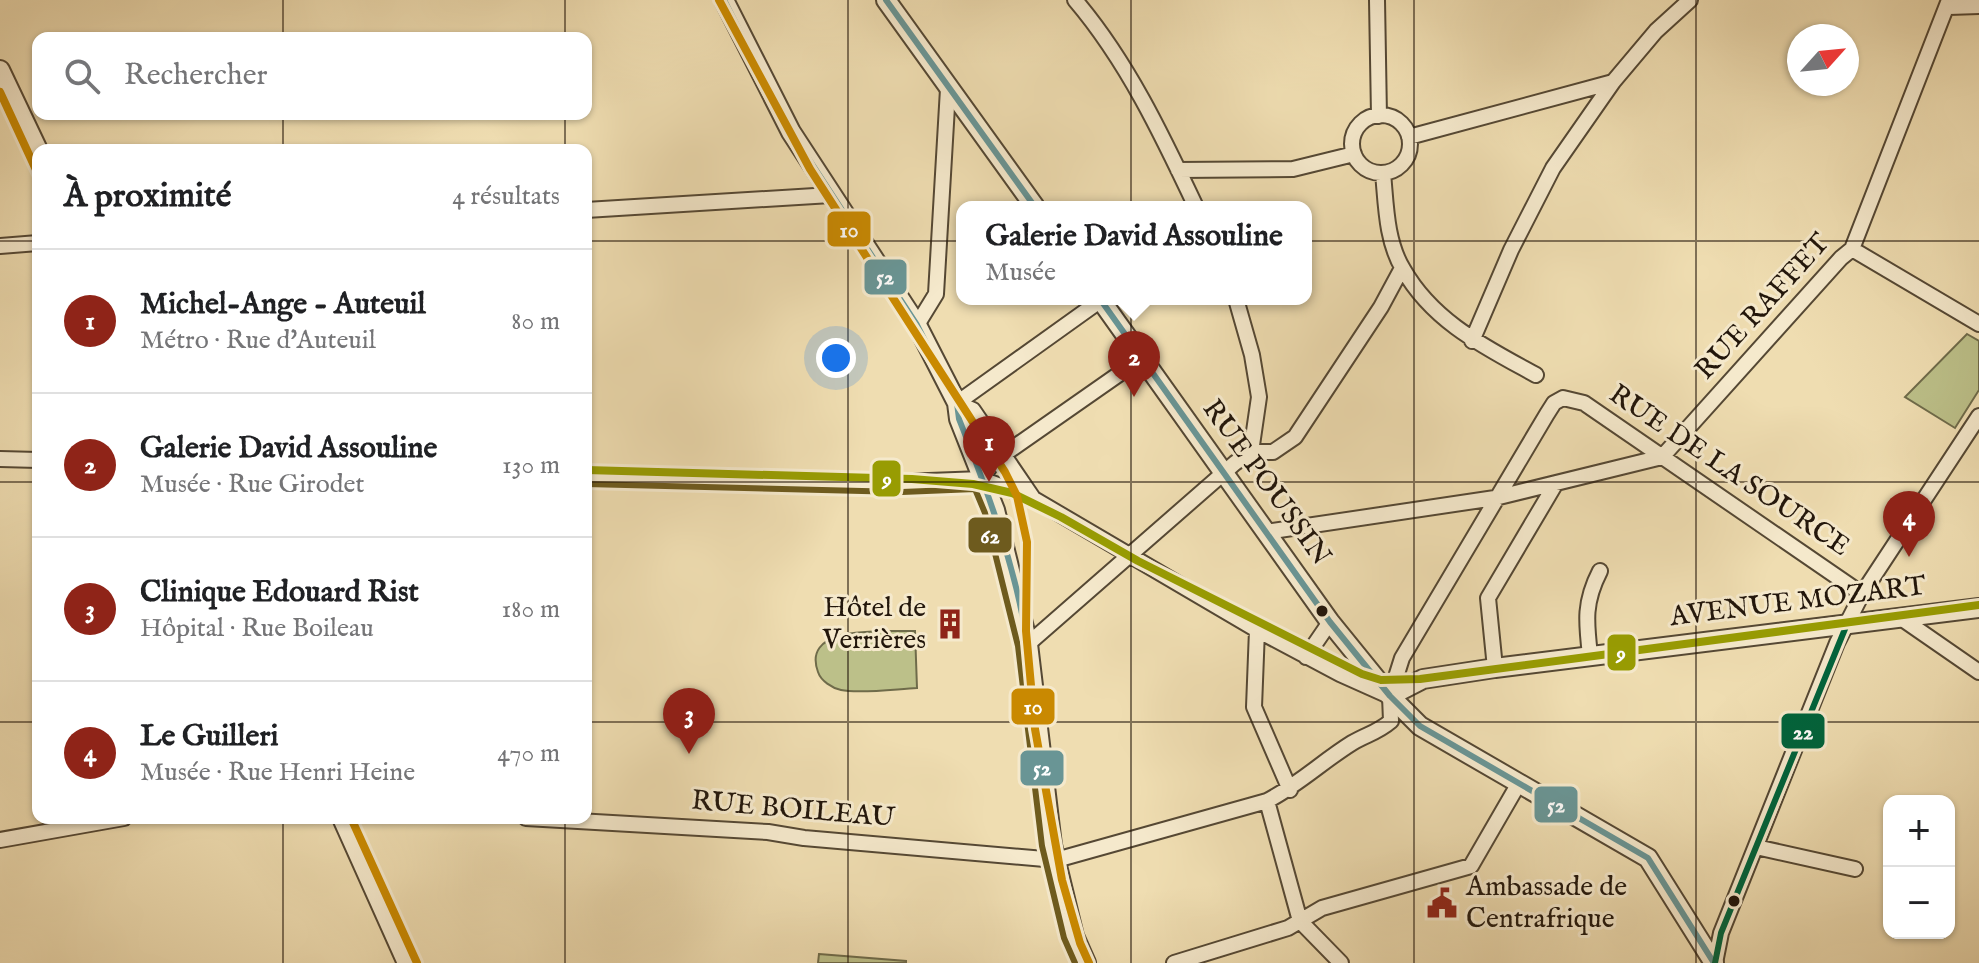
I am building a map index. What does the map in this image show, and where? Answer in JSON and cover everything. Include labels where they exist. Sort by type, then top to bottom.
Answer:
[{"type":"street","points":[[724,0],[791,132],[917,325],[957,403],[959,419],[995,510],[1028,644],[1056,860],[1074,936],[1086,963]]},
{"type":"street","points":[[886,0],[1031,201]]},
{"type":"street","points":[[1075,0],[1100,29],[1122,64],[1193,201]]},
{"type":"street","points":[[1377,0],[1379,116]]},
{"type":"street","points":[[1472,341],[1511,250],[1553,168],[1613,82],[1656,31],[1690,0]]},
{"type":"street","points":[[1949,4],[1979,6]]},
{"type":"street","name":"RUE RAFFET","points":[[1662,457],[1852,249],[1949,4]]},
{"type":"street","points":[[0,70],[35,144]]},
{"type":"street","points":[[1409,137],[1613,82]]},
{"type":"street","points":[[917,325],[936,294],[948,89]]},
{"type":"street","points":[[1379,116],[1398,121],[1409,137],[1410,146],[1404,161],[1391,171],[1383,173],[1366,168],[1354,154],[1357,129],[1370,118],[1379,116]]},
{"type":"street","points":[[1178,170],[1293,169],[1354,154]]},
{"type":"street","points":[[1383,173],[1388,224],[1402,268],[1439,316],[1472,341],[1536,375]]},
{"type":"street","points":[[592,210],[831,195]]},
{"type":"street","points":[[0,246],[32,243]]},
{"type":"street","points":[[1852,249],[1979,324]]},
{"type":"street","points":[[1028,644],[1223,472],[1246,456],[1273,452],[1295,437],[1381,307],[1402,268]]},
{"type":"street","points":[[957,403],[1094,305]]},
{"type":"street","name":"RUE POUSSIN","points":[[1105,305],[1330,622],[1390,696],[1420,726],[1648,858],[1715,963]]},
{"type":"street","points":[[1238,305],[1252,355],[1259,397],[1246,456]]},
{"type":"street","points":[[982,479],[991,465],[1003,455],[1142,358]]},
{"type":"street","name":"RUE DE LA SOURCE","points":[[1495,498],[1554,403],[1563,398],[1584,403],[1862,594]]},
{"type":"street","points":[[957,403],[973,410],[1034,499]]},
{"type":"street","points":[[1715,963],[1721,933],[1847,624],[1862,594],[1979,416]]},
{"type":"street","points":[[1266,532],[1495,498],[1662,457]]},
{"type":"street","points":[[0,459],[32,460]]},
{"type":"street","points":[[592,474],[902,482],[982,479],[1034,499],[1257,630],[1306,657],[1390,696]]},
{"type":"street","points":[[1495,668],[1488,598],[1556,483]]},
{"type":"street","points":[[1056,860],[1267,801],[1290,790],[1354,742],[1375,734],[1391,721],[1390,696],[1402,658],[1495,498]]},
{"type":"street","points":[[1590,655],[1586,610],[1600,571]]},
{"type":"street","name":"AVENUE MOZART","points":[[1390,696],[1423,679],[1495,668],[1979,608]]},
{"type":"street","points":[[1901,618],[1979,672]]},
{"type":"street","points":[[1306,657],[1330,622]]},
{"type":"street","points":[[1257,630],[1254,707],[1290,790]]},
{"type":"street","points":[[1174,963],[1288,928],[1322,908],[1471,866],[1519,783]]},
{"type":"street","points":[[1267,801],[1300,921],[1341,963]]},
{"type":"street","name":"RUE BOILEAU","points":[[592,822],[768,832],[804,838],[1056,860]]},
{"type":"street","points":[[0,840],[90,824]]},
{"type":"street","points":[[345,824],[407,963]]},
{"type":"street","points":[[1756,847],[1855,869]]},
{"type":"green space","points":[[1967,334],[1979,341],[1979,390],[1955,428],[1905,397]]},
{"type":"green space","points":[[868,631],[915,631],[917,688],[841,690],[827,684],[818,672],[816,656],[822,645],[834,638]]},
{"type":"green space","points":[[819,954],[906,961],[906,963],[818,963]]},
{"type":"transit line","name":"10","points":[[719,0],[810,169],[1005,472],[1017,496],[1027,542],[1026,631],[1035,729],[1062,880],[1089,963]]},
{"type":"transit line","name":"52","points":[[724,0],[791,132],[917,325],[957,403],[959,419],[1009,559],[1023,617],[1053,847],[1061,887],[1086,963]]},
{"type":"transit line","name":"52","points":[[886,0],[1031,201]]},
{"type":"transit line","name":"10","points":[[0,92],[32,161]]},
{"type":"transit line","name":"52","points":[[1104,305],[1330,622],[1390,696],[1420,726],[1648,858],[1714,963]]},
{"type":"transit line","name":"9","points":[[592,470],[912,479],[973,484],[1012,493],[1138,561],[1362,674],[1381,680],[1420,679],[1979,605]]},
{"type":"transit line","name":"62","points":[[592,484],[902,492],[975,489],[985,513],[1018,646],[1042,846],[1064,938],[1075,963]]},
{"type":"transit line","name":"22","points":[[1715,963],[1721,933],[1847,624],[1979,608]]},
{"type":"transit line","name":"10","points":[[354,824],[417,963]]},
{"type":"place","name":"Galerie David Assouline","points":[[1134,397]]},
{"type":"place","name":"Michel-Ange - Auteuil","points":[[989,482]]},
{"type":"place","name":"Le Guilleri","points":[[1909,557]]},
{"type":"place","name":"Hôtel de Verrières","points":[[950,624]]},
{"type":"place","name":"Clinique Edouard Rist","points":[[689,754]]},
{"type":"place","name":"Ambassade de Centrafrique","points":[[1442,903]]}]
